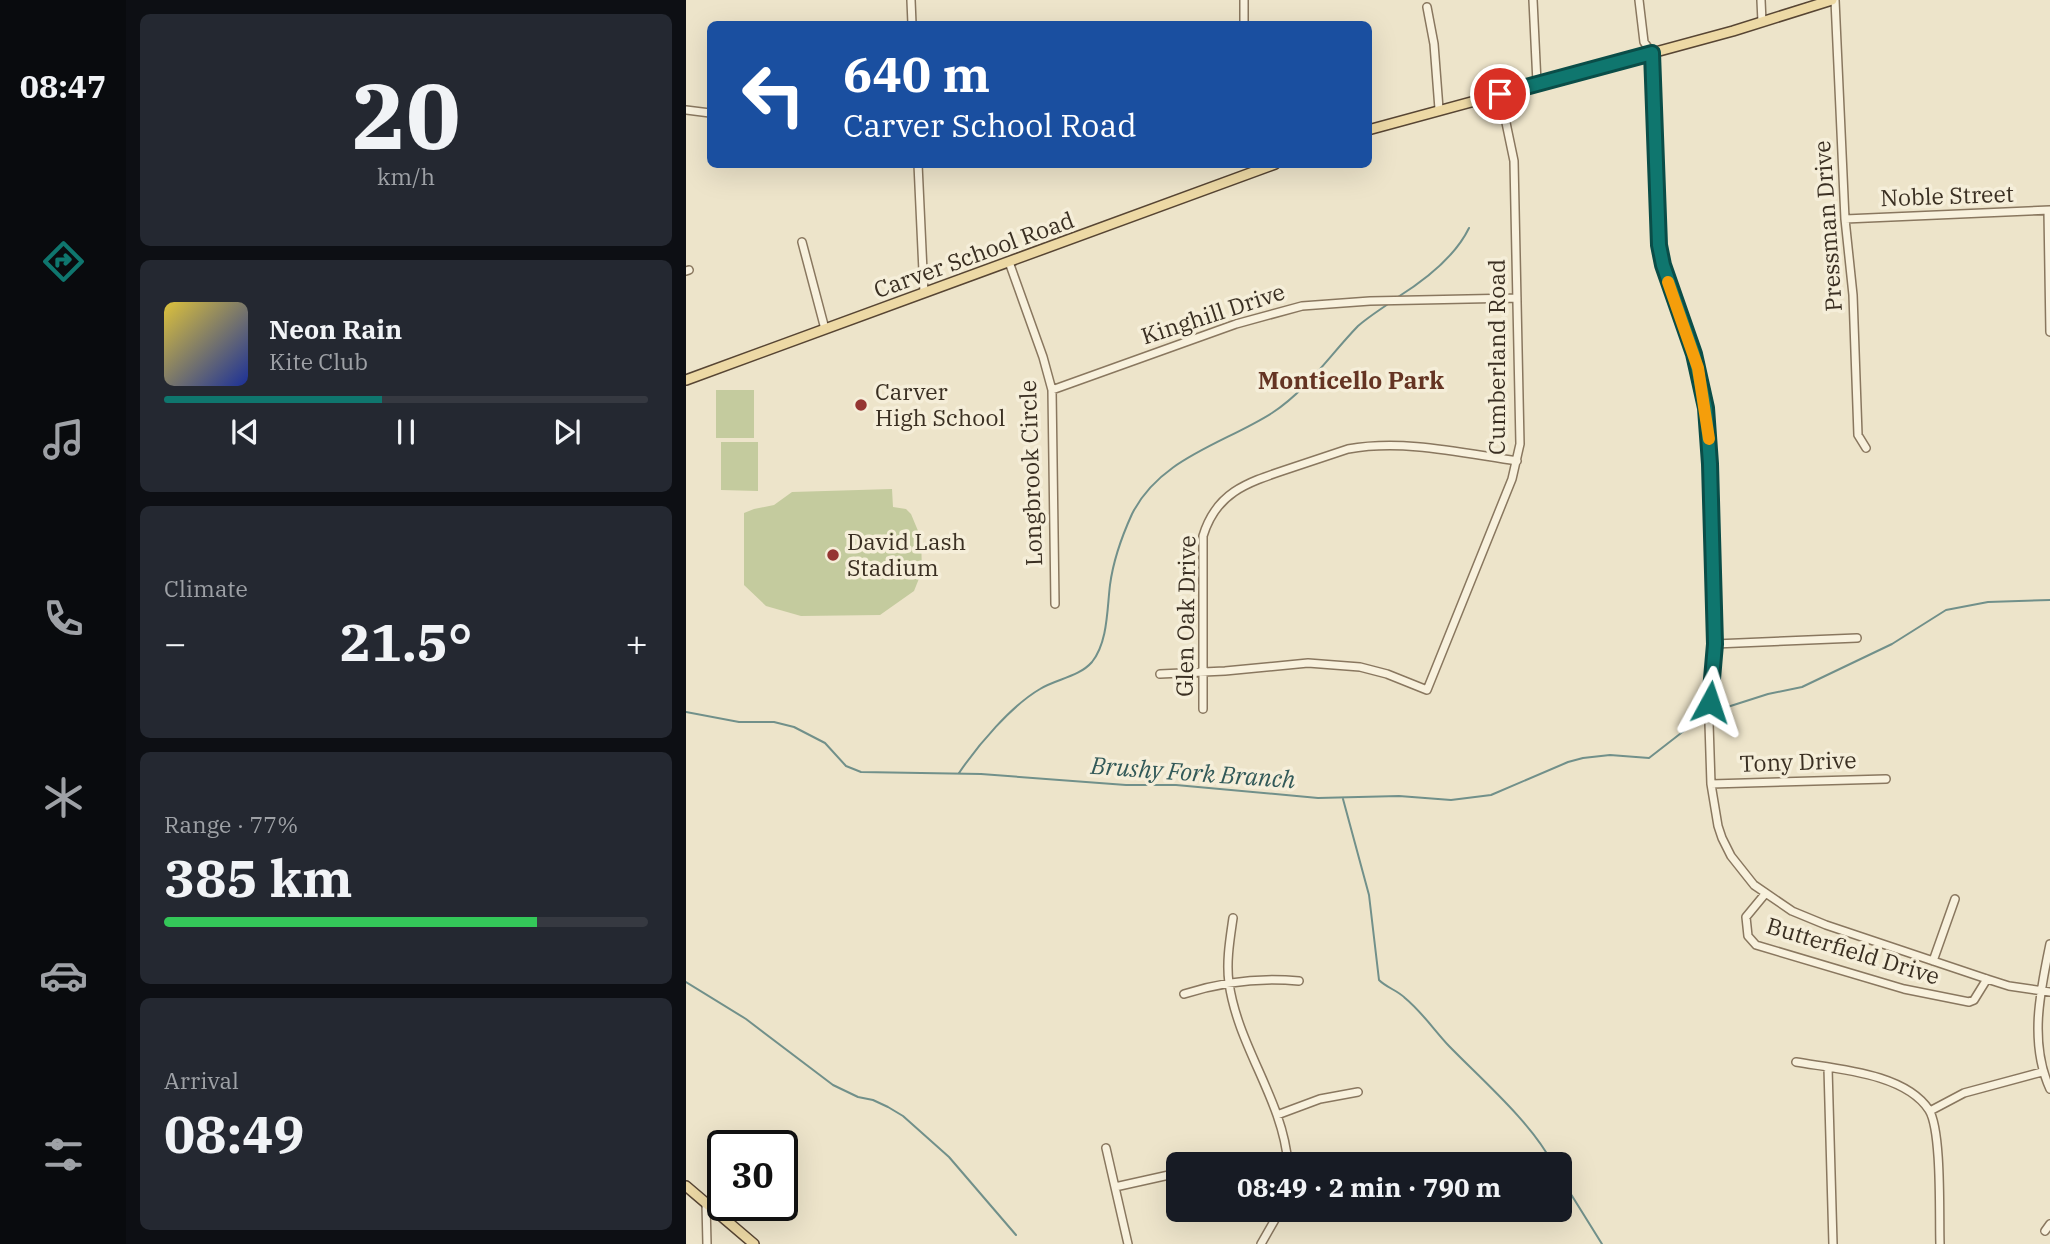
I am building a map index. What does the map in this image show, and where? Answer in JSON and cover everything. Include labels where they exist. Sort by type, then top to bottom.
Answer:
[{"type":"main road","points":[[1372,129],[1652,53],[1834,0]]},
{"type":"main road","name":"Carver School Road","points":[[686,380],[1009,262],[1249,170]]},
{"type":"main road","points":[[686,1186],[754,1244]]},
{"type":"street","points":[[911,0],[912,21]]},
{"type":"street","points":[[1244,0],[1244,21]]},
{"type":"street","points":[[1533,0],[1538,83]]},
{"type":"street","name":"Butterfield Drive","points":[[1639,0],[1644,42],[1652,53],[1659,245],[1663,265],[1694,354],[1707,417],[1715,644],[1709,723],[1711,784],[1718,826],[1724,842],[1743,873],[1766,894],[1792,911],[1987,979],[2050,992]]},
{"type":"street","points":[[1761,0],[1762,22]]},
{"type":"street","name":"Pressman Drive","points":[[1834,0],[1845,219],[1853,295],[1858,435],[1866,447]]},
{"type":"street","points":[[1427,7],[1434,44],[1439,109]]},
{"type":"street","name":"Cumberland Road","points":[[1203,673],[1294,663],[1337,664],[1387,674],[1427,690],[1517,461],[1520,414],[1514,161],[1500,94]]},
{"type":"street","points":[[686,110],[707,113]]},
{"type":"street","points":[[918,168],[925,293]]},
{"type":"street","points":[[2049,211],[2050,332]]},
{"type":"street","name":"Noble Street","points":[[1845,219],[2049,211]]},
{"type":"street","points":[[802,242],[825,329]]},
{"type":"street","name":"Longbrook Circle","points":[[1009,262],[1052,390],[1055,604]]},
{"type":"street","name":"Kinghill Drive","points":[[1052,390],[1236,324],[1302,306],[1370,301],[1517,298]]},
{"type":"street","name":"Glen Oak Drive","points":[[1203,709],[1203,536],[1207,522],[1217,507],[1238,488],[1364,446],[1407,446],[1517,461]]},
{"type":"street","points":[[1715,644],[1857,638]]},
{"type":"street","points":[[1160,674],[1203,673]]},
{"type":"street","name":"Tony Drive","points":[[1711,784],[1886,779]]},
{"type":"street","name":"Butterfield Drive","points":[[1766,894],[1746,917],[1748,936],[1756,945],[1904,989],[1969,1002],[1974,1000],[1987,979]]},
{"type":"street","points":[[1933,961],[1955,898]]},
{"type":"street","points":[[1233,918],[1228,982],[1248,1049],[1277,1115],[1287,1152]]},
{"type":"street","points":[[2050,944],[2040,991],[2037,1028],[2042,1072],[2050,1089]]},
{"type":"street","points":[[1184,993],[1228,982],[1259,979],[1299,981]]},
{"type":"street","points":[[1796,1062],[1892,1082],[1909,1091],[1930,1111],[1936,1139],[1940,1244]]},
{"type":"street","points":[[1828,1068],[1833,1244]]},
{"type":"street","points":[[1930,1111],[1964,1093],[2042,1072]]},
{"type":"street","points":[[1277,1115],[1320,1099],[1358,1092]]},
{"type":"street","points":[[1106,1148],[1128,1244]]},
{"type":"street","points":[[1115,1186],[1166,1175]]},
{"type":"street","points":[[706,1203],[707,1244]]},
{"type":"street","points":[[1261,1244],[1276,1222]]},
{"type":"green space","points":[[716,390],[754,390],[754,438],[716,438]]},
{"type":"green space","points":[[721,442],[758,442],[758,491],[721,490]]},
{"type":"green space","name":"David Lash Stadium","points":[[892,489],[893,507],[906,509],[911,514],[921,538],[922,571],[914,591],[880,615],[801,616],[766,606],[744,585],[744,513],[774,505],[792,492]]},
{"type":"waterway","points":[[1398,297],[1438,267],[1456,249],[1469,228]]},
{"type":"waterway","points":[[959,773],[985,739],[1018,705],[1040,689],[1081,671],[1092,662],[1104,635],[1111,576],[1118,549],[1132,514],[1144,495],[1159,479],[1194,454],[1253,424],[1285,404],[1358,326],[1388,304]]},
{"type":"waterway","name":"Brushy Fork Branch","points":[[1718,710],[1768,694],[1802,687],[1892,644],[1946,610],[1988,602],[2050,600]]},
{"type":"waterway","name":"Brushy Fork Branch","points":[[686,712],[739,722],[774,722],[794,727],[825,743],[846,766],[861,772],[981,774],[1126,785],[1176,785],[1318,798],[1399,796],[1451,800],[1491,795],[1583,758],[1610,755],[1649,758],[1694,723]]},
{"type":"waterway","points":[[1343,799],[1369,895],[1379,980],[1411,1003],[1505,1102],[1546,1152]]},
{"type":"waterway","points":[[686,982],[746,1019],[833,1085],[858,1097],[873,1100],[903,1116],[949,1157],[1016,1235]]},
{"type":"waterway","points":[[1572,1196],[1602,1244]]},
{"type":"slow traffic","points":[[1668,282],[1698,368],[1709,439]]},
{"type":"place","name":"Carver High School","points":[[861,405]]},
{"type":"place","name":"David Lash Stadium","points":[[833,555]]},
{"type":"district","name":"Monticello Park","points":[[1351,381]]},
{"type":"route","points":[[1500,94],[1652,53],[1659,245],[1670,288],[1694,354],[1706,408],[1715,644],[1710,702]]}]
